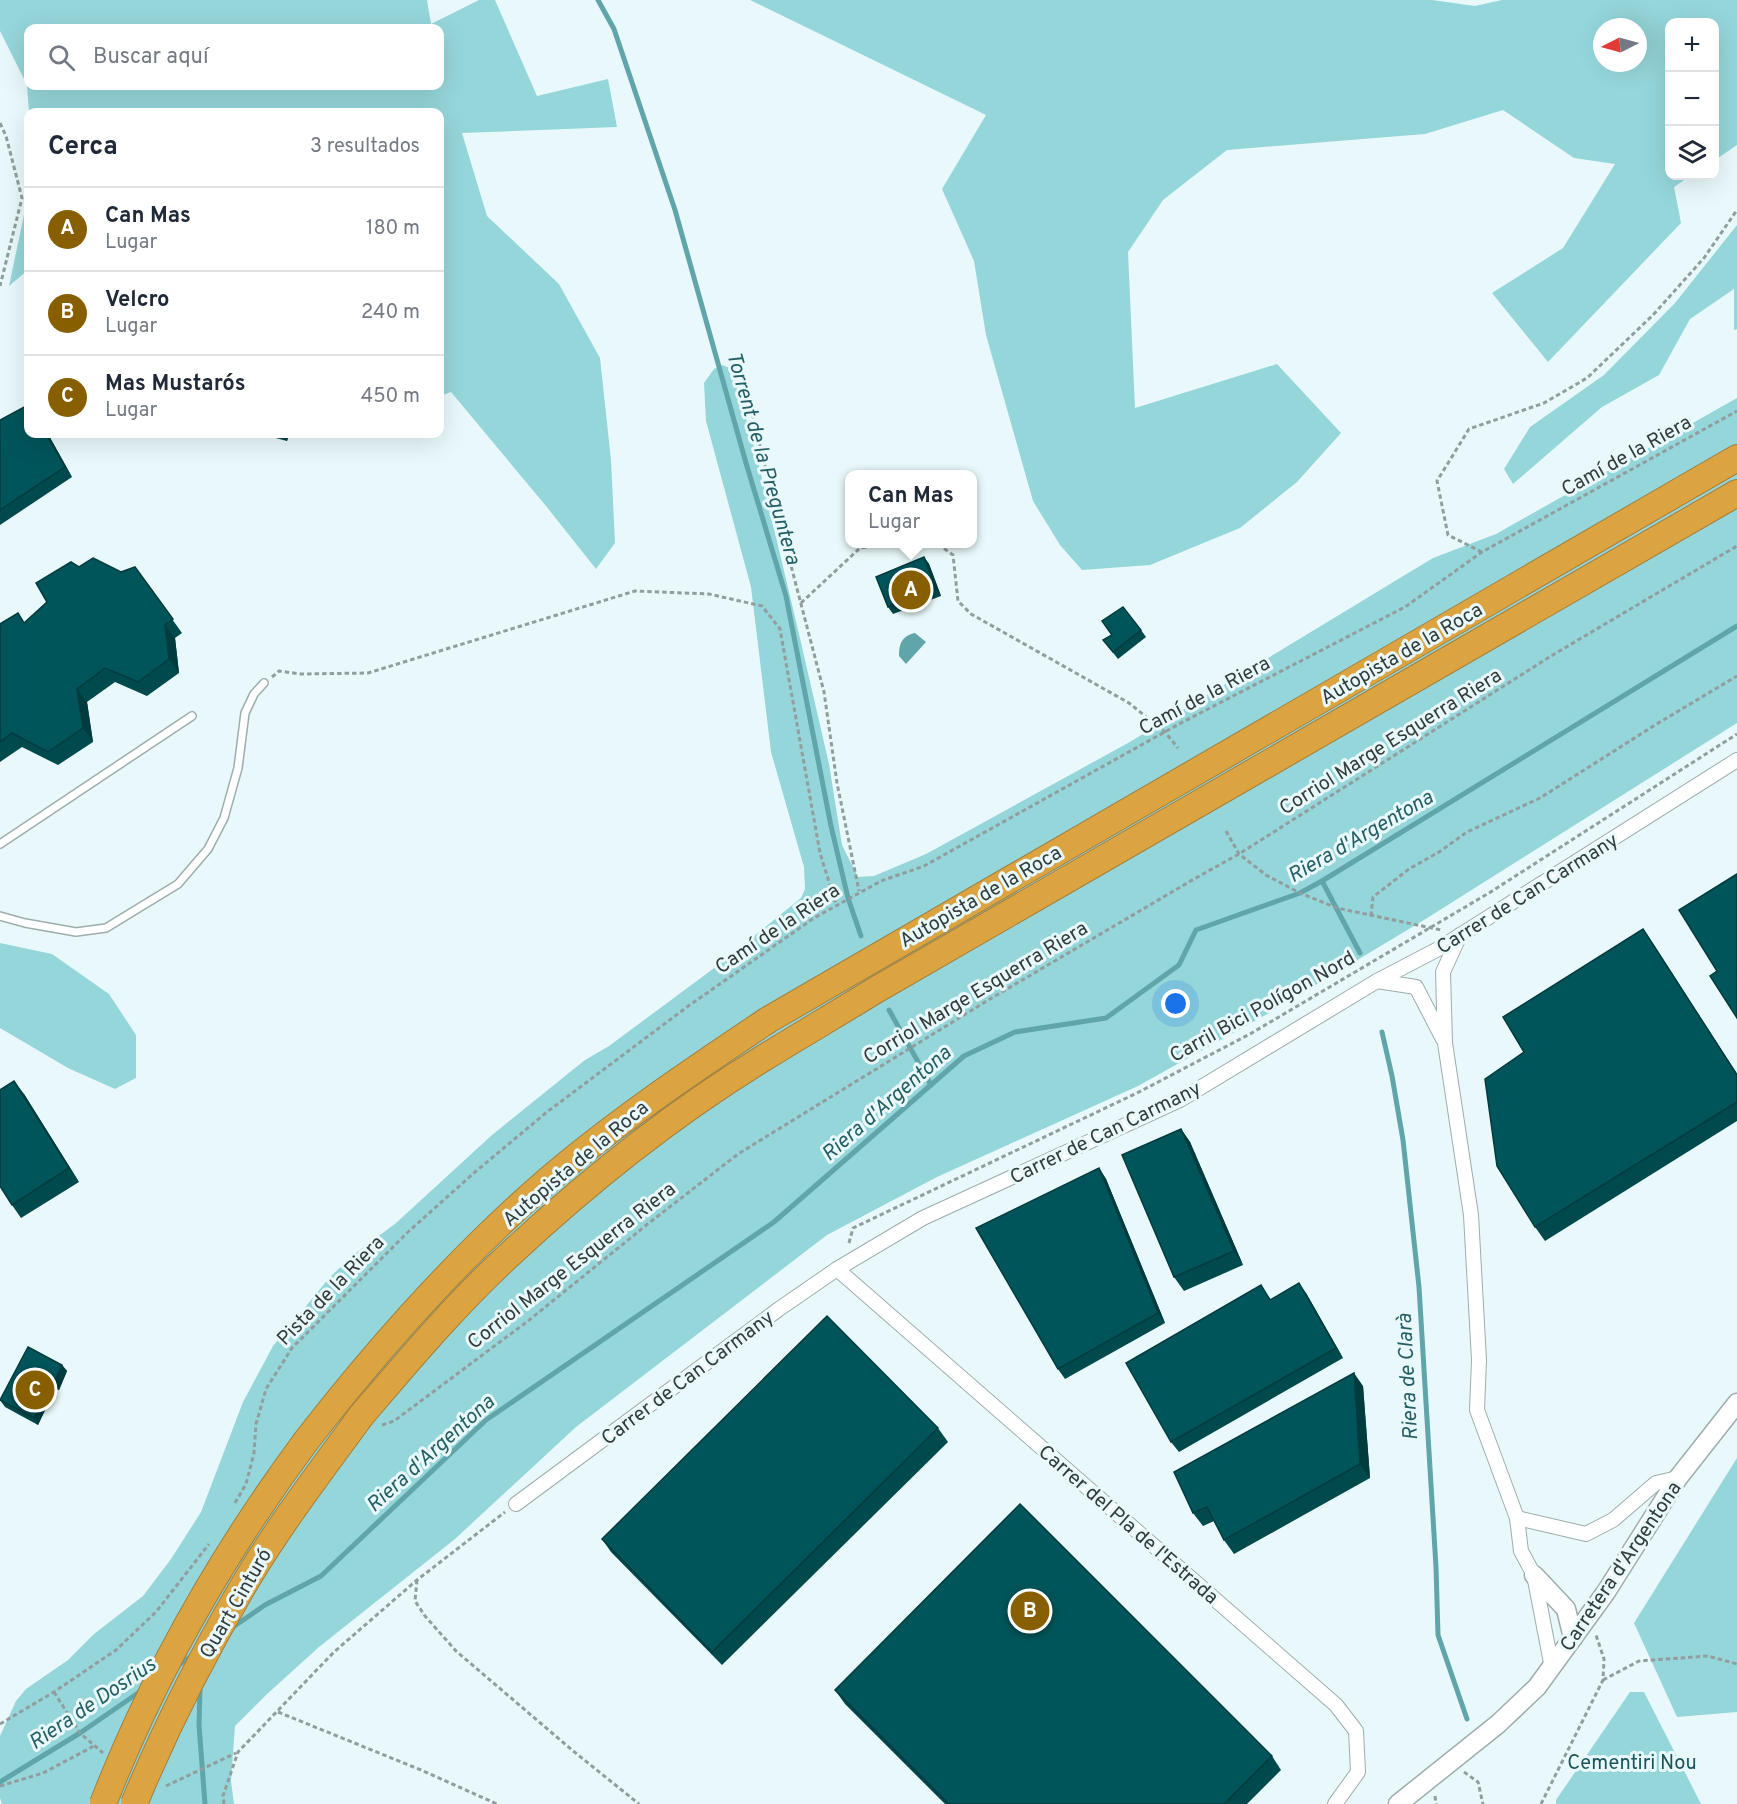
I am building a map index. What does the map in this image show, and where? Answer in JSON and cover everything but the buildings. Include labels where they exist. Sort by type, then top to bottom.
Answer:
[{"type":"highway","name":"Autopista de la Roca","points":[[306,1440],[360,1371],[413,1311],[476,1247],[547,1181],[667,1087],[778,1014],[1737,458]]},
{"type":"highway","name":"Autopista de la Roca","points":[[367,1423],[456,1308],[507,1257],[612,1166],[692,1106],[760,1060],[884,986],[1737,493]]},
{"type":"highway","name":"Quart Cinturó","points":[[134,1804],[164,1735],[242,1588],[308,1488],[367,1423]]},
{"type":"highway","name":"Quart Cinturó","points":[[102,1804],[150,1696],[191,1619],[231,1549],[272,1486],[306,1440]]},
{"type":"street","name":"Carrer de Can Carmany","points":[[516,1504],[779,1309],[837,1269],[923,1218],[1180,1100],[1377,981],[1440,948],[1737,760]]},
{"type":"street","points":[[1460,934],[1443,972],[1445,1043],[1471,1215],[1479,1360],[1477,1410],[1517,1518],[1521,1551],[1534,1575],[1566,1609],[1573,1638]]},
{"type":"street","points":[[1377,981],[1416,987],[1445,1043]]},
{"type":"street","name":"Carrer del Pla de l'Estrada","points":[[837,1269],[1336,1705],[1356,1731],[1358,1772],[1335,1804]]},
{"type":"street","name":"Carretera d'Argentona","points":[[1398,1804],[1498,1724],[1537,1687],[1590,1614],[1678,1478],[1737,1403]]},
{"type":"street","points":[[1517,1518],[1586,1534],[1613,1520],[1656,1483],[1678,1478]]},
{"type":"street","points":[[1534,1575],[1552,1668]]},
{"type":"lane","points":[[0,916],[76,932],[106,928],[178,884],[208,849],[224,818],[238,768],[245,713],[254,694],[264,683]]},
{"type":"lane","points":[[0,844],[192,716]]},
{"type":"path","points":[[0,123],[6,136],[22,198],[0,286]]},
{"type":"path","points":[[1482,552],[1448,535],[1437,481],[1468,429],[1544,403],[1587,378],[1653,315],[1704,258],[1737,210]]},
{"type":"path","points":[[740,363],[824,692],[837,783],[859,891]]},
{"type":"path","name":"Camí de la Riera","points":[[687,1006],[814,918],[859,891],[924,866],[1165,732],[1404,607],[1482,552],[1737,411]]},
{"type":"path","name":"Corriol Marge Esquerra Riera","points":[[367,1423],[394,1420],[528,1321],[738,1154],[980,1005],[1239,854],[1551,657],[1737,546]]},
{"type":"path","points":[[801,603],[860,548]]},
{"type":"path","points":[[944,548],[953,555],[958,601],[971,614],[1129,703],[1165,732],[1178,748]]},
{"type":"path","points":[[264,683],[279,671],[301,674],[368,673],[635,591],[709,594],[762,606],[780,629],[820,853],[836,905]]},
{"type":"path","points":[[1371,916],[1373,897],[1409,869],[1439,852],[1467,832],[1540,798],[1737,676]]},
{"type":"path","name":"Carril Bici Polígon Nord","points":[[849,1246],[853,1228],[1137,1093],[1250,1034],[1489,893],[1737,734]]},
{"type":"path","points":[[1226,831],[1239,854],[1266,875],[1300,893],[1337,908],[1460,934]]},
{"type":"path","name":"Pista de la Riera","points":[[235,1503],[246,1484],[254,1453],[256,1424],[266,1389],[292,1348],[408,1232],[475,1172],[547,1112],[687,1006]]},
{"type":"path","points":[[246,1484],[256,1479]]},
{"type":"path","points":[[163,1787],[238,1752],[334,1652],[417,1580],[516,1504]]},
{"type":"path","points":[[0,1724],[54,1692],[116,1650],[156,1612],[211,1540]]},
{"type":"path","points":[[417,1580],[415,1601],[456,1651],[639,1804]]},
{"type":"path","points":[[1541,1804],[1603,1680],[1604,1659],[1590,1614]]},
{"type":"path","points":[[1603,1680],[1639,1661],[1708,1656],[1737,1664]]},
{"type":"path","points":[[0,1786],[43,1773],[94,1746],[81,1733],[54,1692]]},
{"type":"path","points":[[278,1712],[421,1770],[497,1804]]},
{"type":"path","points":[[224,1804],[223,1796],[238,1752]]},
{"type":"path","points":[[1478,1782],[1483,1804]]},
{"type":"green space","points":[[0,0],[427,0],[431,24],[24,24],[24,79],[0,31]]},
{"type":"green space","points":[[479,0],[495,0],[537,96],[608,79],[617,127],[462,133],[487,216],[559,284],[600,358],[611,460],[615,543],[596,569],[451,392],[444,395],[444,108],[29,108],[27,90],[444,90],[444,24],[431,24]]},
{"type":"green space","points":[[750,0],[1432,0],[1475,6],[1502,0],[1737,0],[1737,145],[1719,157],[1719,18],[1665,18],[1665,180],[1684,180],[1674,187],[1681,223],[1548,362],[1492,293],[1563,248],[1615,164],[1574,158],[1503,110],[1425,134],[1227,150],[1163,200],[1128,252],[1135,408],[1277,364],[1341,433],[1297,482],[1240,528],[1150,565],[1082,570],[1060,545],[1033,501],[986,335],[974,261],[942,189],[986,115]]},
{"type":"green space","points":[[24,215],[24,273],[9,286]]},
{"type":"green space","points":[[1737,225],[1737,329],[1734,330],[1734,289],[1690,319],[1659,375],[1602,407],[1513,484],[1504,469],[1530,427],[1604,375],[1675,303]]},
{"type":"green space","points":[[722,365],[730,368],[734,377],[756,453],[829,764],[842,845],[858,877],[874,876],[926,854],[1128,743],[1433,558],[1496,534],[1737,398],[1737,723],[1424,920],[1269,1013],[1138,1086],[937,1177],[827,1235],[576,1427],[455,1539],[319,1647],[266,1695],[235,1726],[231,1781],[234,1804],[2,1804],[0,1798],[0,1736],[16,1701],[26,1689],[68,1660],[94,1634],[143,1596],[171,1559],[201,1512],[243,1402],[273,1346],[330,1277],[352,1256],[396,1223],[492,1135],[585,1060],[609,1046],[721,963],[801,898],[805,889],[804,867],[771,752],[751,587],[706,421],[704,383],[714,369]]},
{"type":"green space","points":[[0,943],[52,954],[109,994],[136,1035],[136,1078],[115,1089],[68,1068],[0,1028]]},
{"type":"green space","points":[[1737,1458],[1737,1712],[1677,1717],[1634,1623]]},
{"type":"green space","name":"Cementiri Nou","points":[[1630,1692],[1644,1692],[1701,1804],[1556,1804],[1556,1800]]},
{"type":"shaded area","points":[[915,633],[926,642],[906,664],[899,656],[900,647],[904,638]]},
{"type":"waterway","name":"Torrent de la Preguntera","points":[[598,0],[614,29],[675,210],[786,596],[831,826],[848,898],[861,936]]},
{"type":"waterway","name":"Riera d'Argentona","points":[[230,1629],[265,1605],[321,1576],[486,1420],[774,1222],[964,1056],[1015,1032],[1106,1018],[1179,965],[1196,930],[1300,893],[1322,881],[1737,626]]},
{"type":"waterway","name":"Riera de Clarà","points":[[1322,881],[1360,953]]},
{"type":"waterway","points":[[889,1010],[931,1085]]},
{"type":"waterway","name":"Riera de Clarà","points":[[1382,1032],[1403,1140],[1419,1287],[1438,1635],[1467,1719]]},
{"type":"waterway","name":"Riera de Dosrius","points":[[176,1667],[193,1655]]},
{"type":"waterway","points":[[200,1688],[199,1725],[205,1804]]},
{"type":"waterway","name":"Riera de Dosrius","points":[[0,1782],[80,1733],[141,1691]]},
{"type":"place","name":"Can Mas","points":[[911,590]]},
{"type":"place","name":"Mas Mustarós","points":[[35,1390]]},
{"type":"place","name":"Velcro","points":[[1030,1611]]}]
